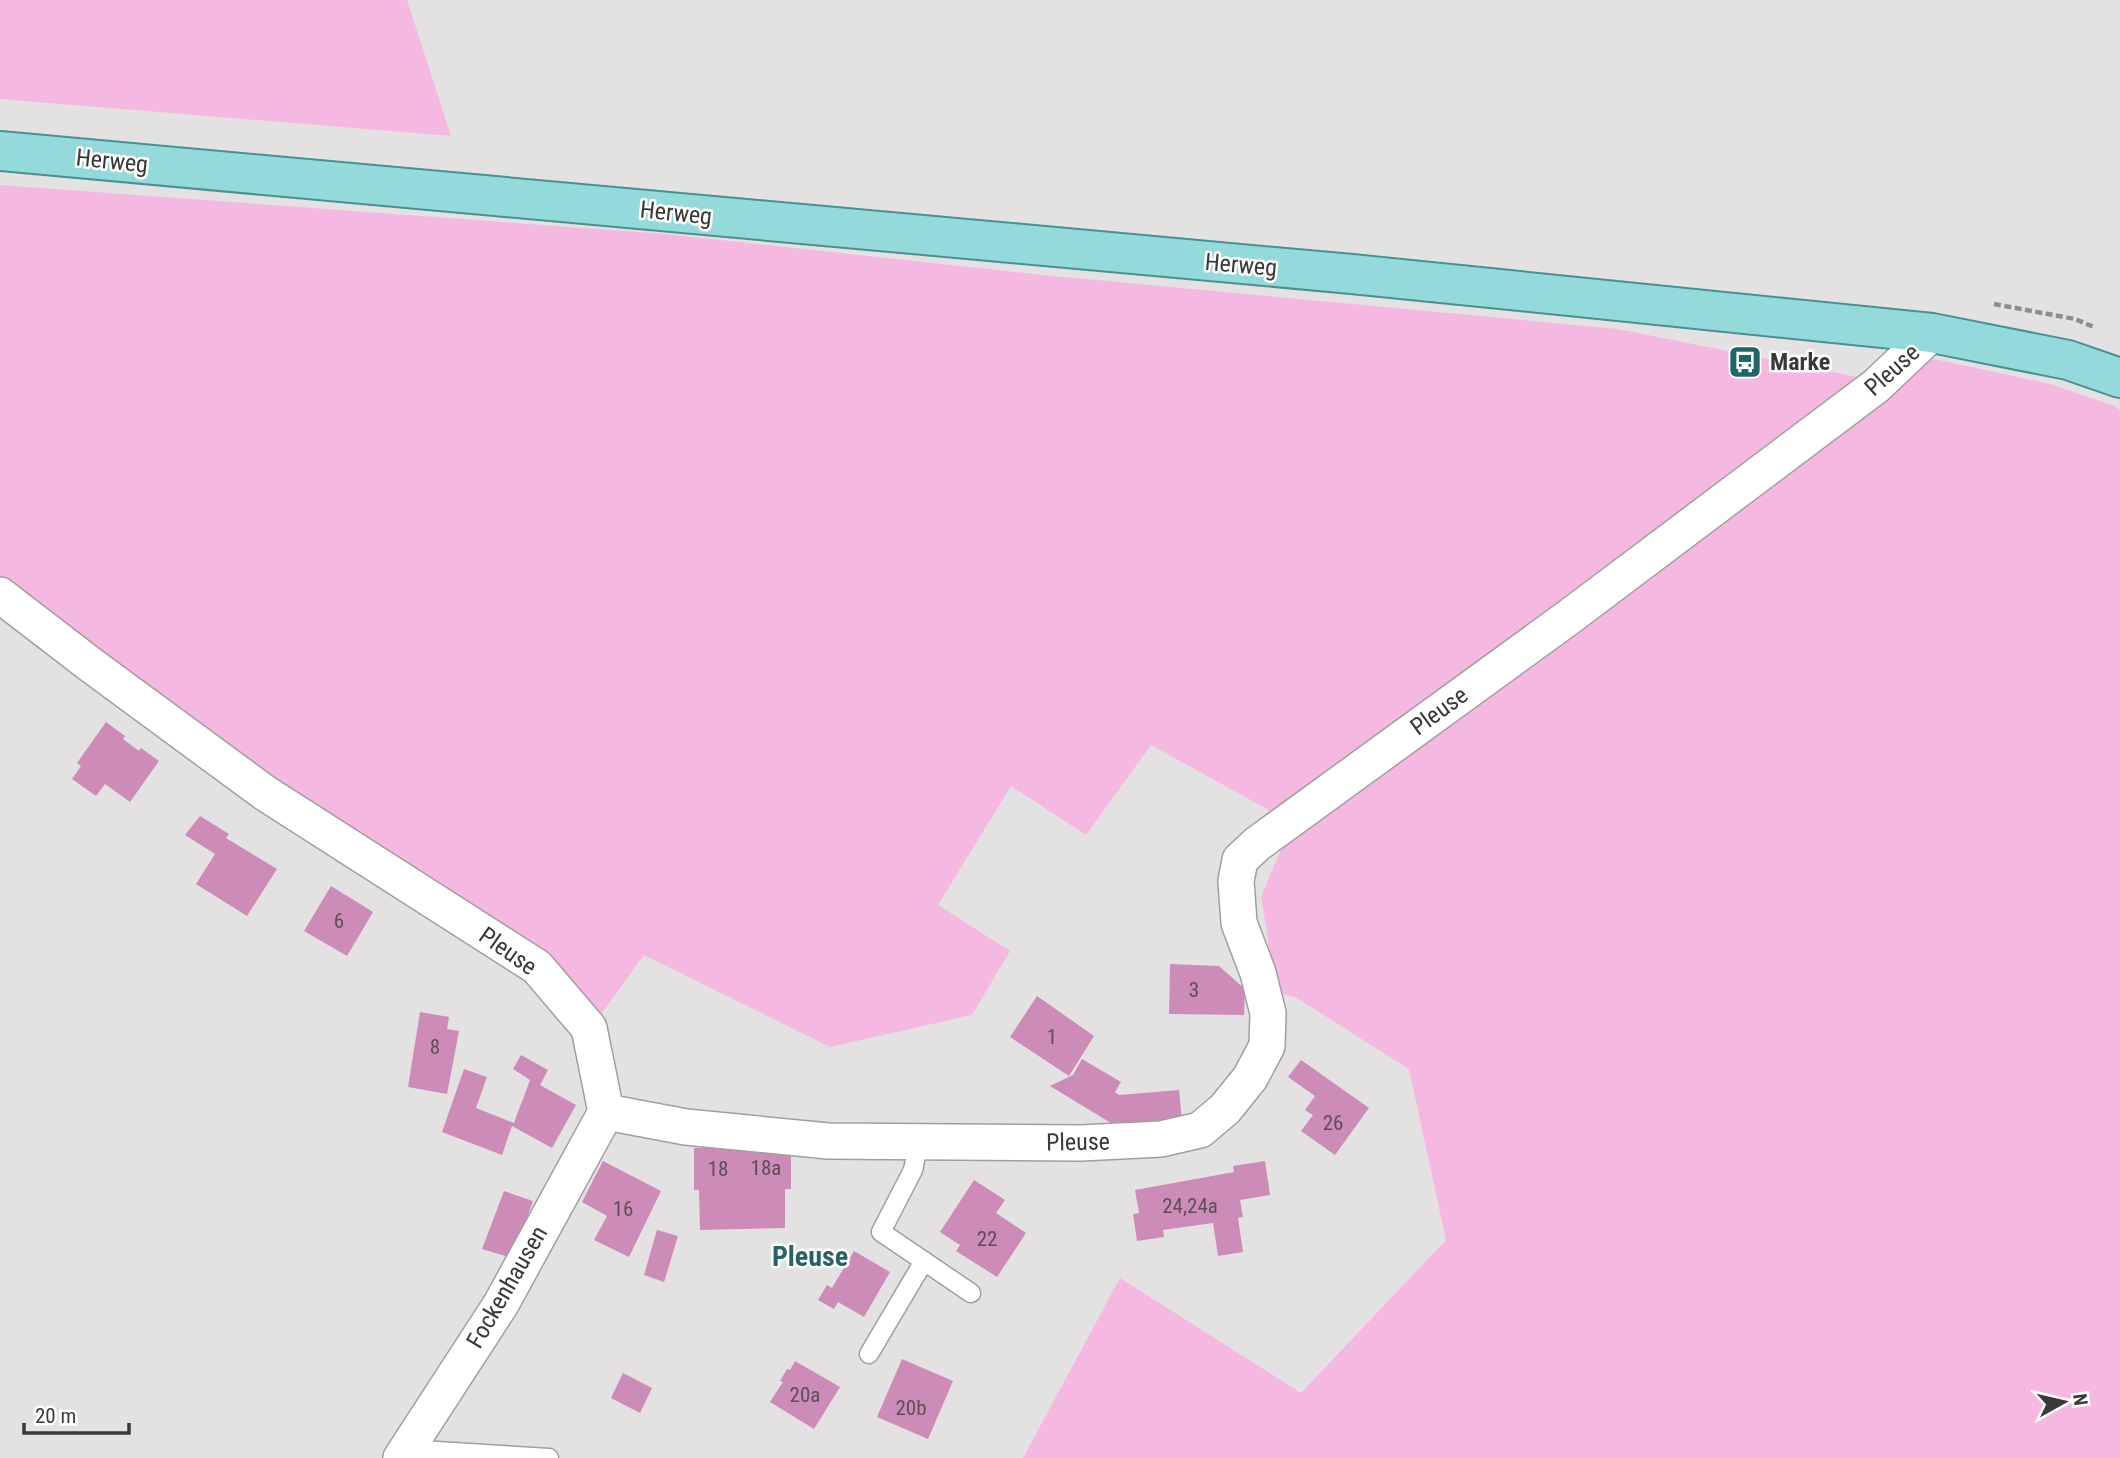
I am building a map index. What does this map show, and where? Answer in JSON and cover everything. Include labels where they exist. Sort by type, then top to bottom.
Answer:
[{"type":"main road","name":"Herweg","points":[[0,150],[1352,274],[1932,333],[2068,360],[2120,378]]},
{"type":"street","name":"Pleuse","points":[[0,595],[91,666],[265,793],[537,967],[589,1028],[607,1112],[687,1127],[815,1140],[1080,1143],[1161,1139],[1200,1130],[1225,1109],[1250,1078],[1267,1046],[1268,1013],[1258,973],[1240,923],[1236,881],[1240,860],[1257,844],[1569,617],[1876,386],[1932,333]]},
{"type":"street","name":"Fockenhausen","points":[[403,1453],[501,1304],[607,1112]]},
{"type":"lane","points":[[919,1142],[913,1170],[881,1232],[971,1293]]},
{"type":"lane","points":[[869,1354],[924,1261]]},
{"type":"lane","points":[[403,1453],[549,1458]]},
{"type":"shaded area","points":[[0,0],[407,0],[451,136],[0,99]]},
{"type":"shaded area","points":[[0,185],[666,234],[1043,275],[1618,329],[1872,380],[1287,820],[1151,745],[1086,835],[1011,786],[938,905],[1010,951],[972,1015],[830,1047],[644,955],[593,1025],[0,587]]},
{"type":"shaded area","points":[[1934,359],[2050,384],[2120,410],[2120,1458],[1023,1458],[1120,1278],[1301,1393],[1446,1240],[1409,1069],[1295,997],[1277,993],[1261,897],[1292,824],[1880,392]]},
{"type":"building","points":[[106,722],[139,751],[141,748],[159,761],[130,802],[105,784],[96,796],[72,779],[81,766],[77,763]]},
{"type":"building","points":[[200,816],[229,834],[226,838],[277,869],[247,916],[196,884],[215,854],[185,835]]},
{"type":"building","points":[[331,886],[373,912],[347,956],[304,931]]},
{"type":"building","points":[[1170,964],[1219,966],[1245,989],[1244,1015],[1169,1014]]},
{"type":"building","points":[[1037,996],[1094,1036],[1069,1076],[1010,1037]]},
{"type":"building","points":[[420,1012],[449,1017],[447,1029],[459,1031],[447,1094],[408,1087]]},
{"type":"building","points":[[521,1055],[548,1070],[540,1085],[576,1105],[552,1148],[512,1126],[502,1155],[442,1132],[464,1069],[487,1077],[476,1108],[514,1123],[530,1080],[513,1069]]},
{"type":"building","points":[[1082,1059],[1121,1082],[1115,1092],[1119,1095],[1179,1090],[1182,1121],[1122,1125],[1121,1122],[1111,1123],[1050,1086],[1073,1075]]},
{"type":"building","points":[[1301,1060],[1369,1108],[1335,1155],[1301,1131],[1313,1115],[1305,1110],[1315,1096],[1288,1077]]},
{"type":"building","points":[[791,1146],[791,1189],[785,1189],[785,1228],[700,1230],[699,1190],[694,1190],[694,1148]]},
{"type":"building","points":[[603,1161],[661,1191],[629,1257],[594,1240],[607,1216],[582,1202]]},
{"type":"building","points":[[1265,1161],[1270,1195],[1240,1200],[1243,1217],[1238,1218],[1243,1252],[1218,1256],[1213,1223],[1163,1230],[1164,1237],[1137,1241],[1133,1214],[1139,1213],[1135,1190],[1234,1172],[1233,1166]]},
{"type":"building","points":[[974,1180],[1005,1200],[996,1213],[1026,1233],[997,1277],[956,1251],[960,1245],[940,1232]]},
{"type":"building","points":[[504,1191],[533,1201],[520,1238],[509,1257],[482,1249]]},
{"type":"building","points":[[657,1230],[678,1236],[664,1282],[644,1275]]},
{"type":"building","points":[[854,1251],[890,1272],[864,1317],[838,1302],[834,1309],[818,1300],[827,1285],[832,1288]]},
{"type":"building","points":[[902,1359],[953,1381],[928,1439],[877,1417]]},
{"type":"building","points":[[795,1361],[840,1387],[814,1429],[770,1402],[783,1382],[780,1381],[787,1369],[790,1370]]},
{"type":"building","points":[[623,1373],[652,1388],[640,1413],[611,1398]]},
{"type":"place","name":"Marke","points":[[1745,362]]},
{"type":"district","name":"Pleuse","points":[[810,1256]]}]
